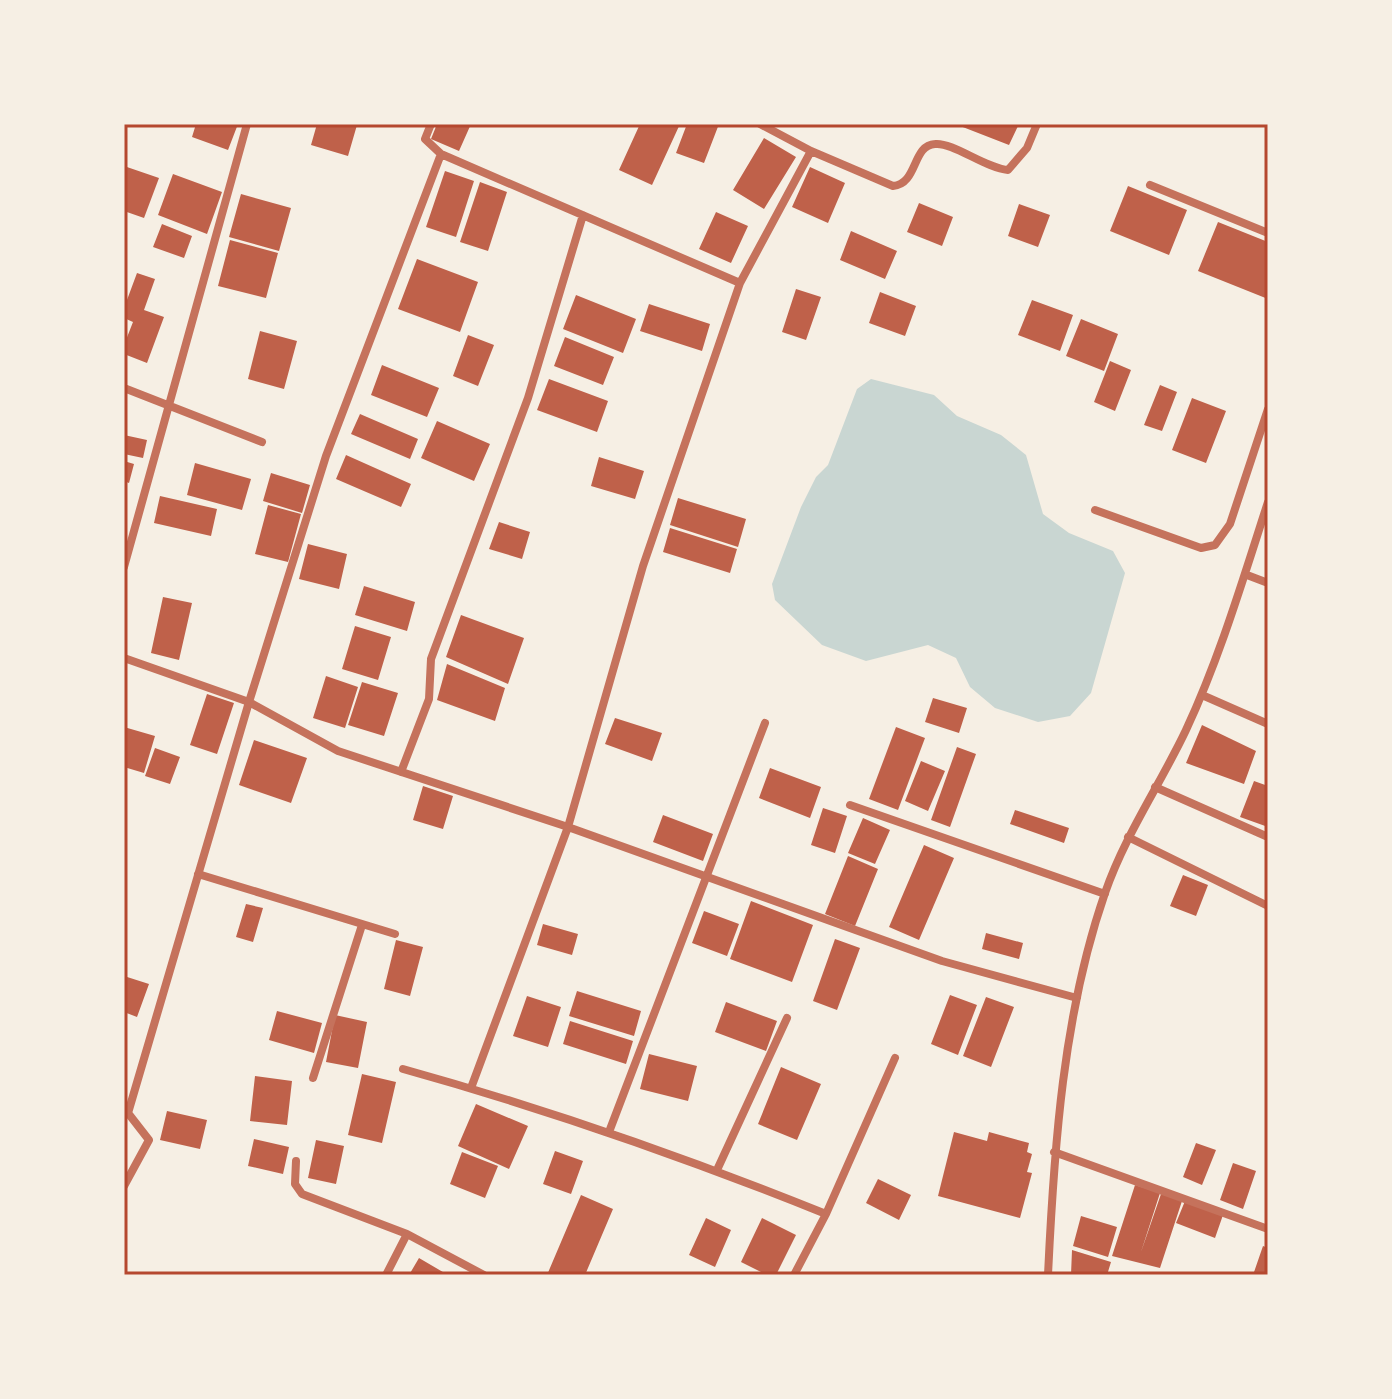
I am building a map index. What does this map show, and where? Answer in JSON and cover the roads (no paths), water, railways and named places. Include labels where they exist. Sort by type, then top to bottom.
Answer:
[{"type":"street","points":[[124,567],[247,124]]},
{"type":"street","points":[[431,124],[425,139],[441,154],[740,283]]},
{"type":"street","points":[[760,124],[811,151],[893,186],[903,186],[919,157],[927,146],[934,143],[995,169],[1008,170],[1027,148],[1037,124]]},
{"type":"street","points":[[471,1088],[568,827],[643,566],[740,283],[811,151]]},
{"type":"street","points":[[124,1186],[149,1140],[128,1113],[249,702],[326,456],[441,154]]},
{"type":"street","points":[[1150,185],[1268,233]]},
{"type":"street","points":[[401,772],[429,699],[431,659],[528,398],[583,215]]},
{"type":"street","points":[[124,388],[262,442]]},
{"type":"street","points":[[1095,510],[1201,548],[1215,545],[1230,524],[1268,409]]},
{"type":"street","points":[[1048,1275],[1054,1152],[1077,998],[1105,894],[1128,837],[1202,695],[1265,524],[1268,502]]},
{"type":"street","points":[[1247,575],[1268,583]]},
{"type":"street","points":[[124,658],[249,702],[338,751],[568,827],[942,961],[1077,998]]},
{"type":"street","points":[[1202,695],[1268,724]]},
{"type":"street","points":[[609,1132],[765,723]]},
{"type":"street","points":[[1155,787],[1268,837]]},
{"type":"street","points":[[850,805],[1105,894]]},
{"type":"street","points":[[1128,837],[1268,906]]},
{"type":"street","points":[[198,874],[395,934]]},
{"type":"street","points":[[313,1078],[362,925]]},
{"type":"street","points":[[717,1170],[787,1018]]},
{"type":"street","points":[[794,1275],[826,1214],[895,1058]]},
{"type":"street","points":[[403,1069],[609,1132],[717,1170],[826,1214]]},
{"type":"street","points":[[1054,1152],[1268,1229]]},
{"type":"street","points":[[296,1161],[295,1184],[302,1194],[407,1234],[484,1275]]},
{"type":"street","points":[[386,1275],[407,1234]]}]
